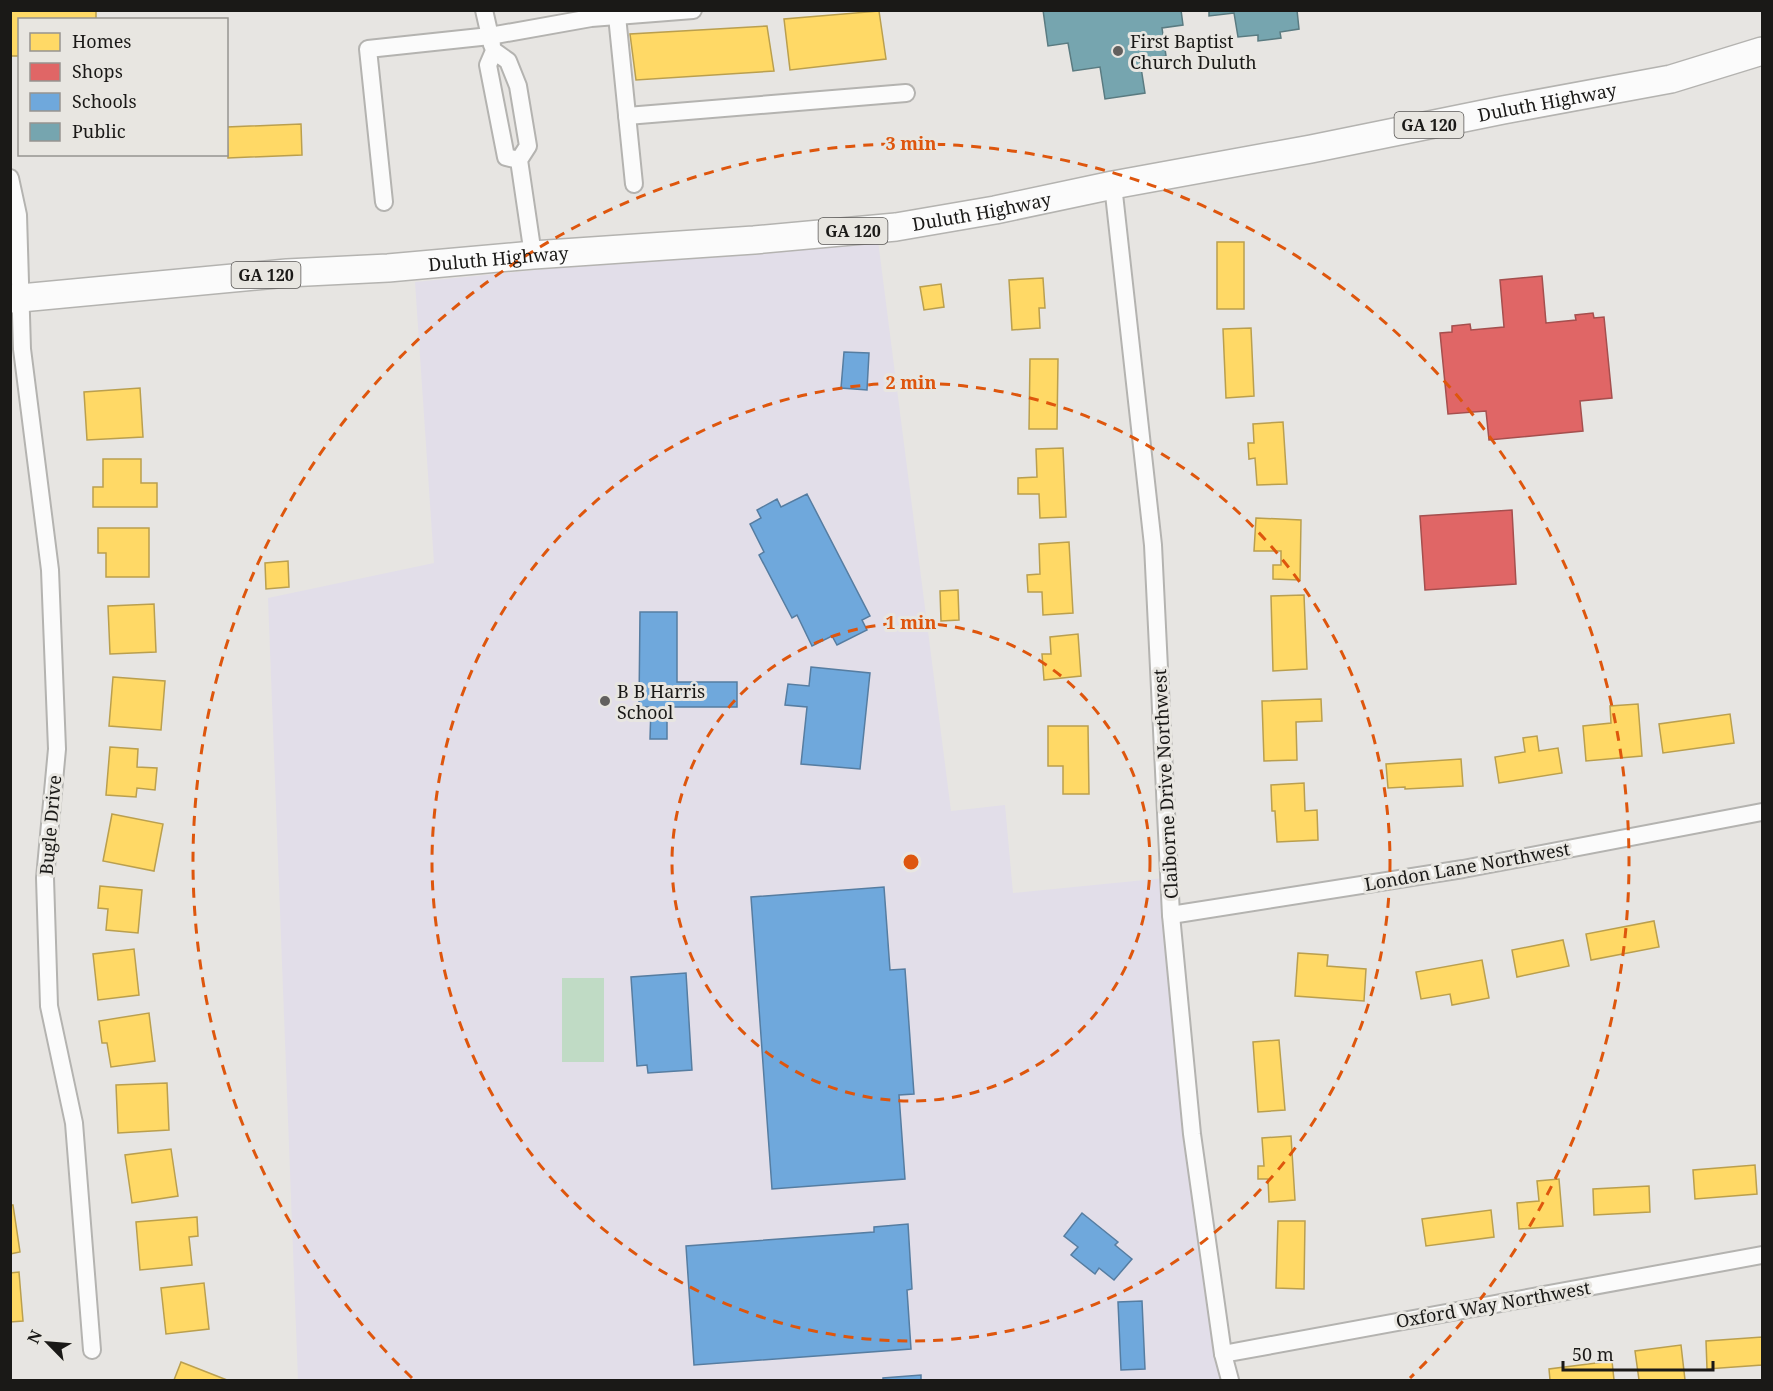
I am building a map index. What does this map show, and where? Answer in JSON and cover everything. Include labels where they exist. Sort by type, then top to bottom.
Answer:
[{"type":"main road","name":"Duluth Highway","points":[[16,298],[287,273],[388,268],[896,227],[995,210],[1113,185],[1671,79],[1762,51]]},
{"type":"street","points":[[484,10],[492,44],[488,65],[507,157],[519,160]]},
{"type":"street","points":[[384,202],[368,49],[492,44],[591,18],[693,10]]},
{"type":"street","points":[[617,16],[634,184]]},
{"type":"street","points":[[492,44],[508,62],[518,86],[528,146],[519,160],[533,255]]},
{"type":"street","points":[[627,116],[906,93]]},
{"type":"street","points":[[499,117],[522,111]]},
{"type":"street","name":"Bugle Drive","points":[[10,178],[18,215],[16,298],[50,570],[57,749],[45,878],[49,1006],[74,1123],[92,1350]]},
{"type":"street","name":"Claiborne Drive Northwest","points":[[1113,185],[1153,545],[1171,915],[1192,1134],[1223,1354],[1230,1380]]},
{"type":"street","name":"London Lane Northwest","points":[[1171,915],[1463,869],[1762,812]]},
{"type":"street","name":"Oxford Way Northwest","points":[[1223,1354],[1762,1255]]},
{"type":"shaded area","name":"B B Harris School","points":[[876,225],[951,811],[1005,805],[1013,893],[1165,878],[1228,1380],[298,1380],[268,598],[434,563],[415,282],[637,260]]},
{"type":"green space","points":[[562,978],[604,978],[604,1062],[562,1062]]},
{"type":"building: Homes","points":[[10,10],[96,10],[96,18],[18,18],[18,56],[10,56]]},
{"type":"building: Homes","points":[[879,11],[886,59],[790,70],[784,19]]},
{"type":"building: Homes","points":[[767,26],[774,71],[636,80],[630,34]]},
{"type":"building: Homes","points":[[301,124],[302,155],[228,158],[228,127]]},
{"type":"building: Homes","points":[[1217,242],[1244,242],[1244,309],[1217,309]]},
{"type":"building: Homes","points":[[1043,278],[1045,308],[1039,308],[1040,328],[1012,330],[1009,280]]},
{"type":"building: Homes","points":[[941,284],[944,307],[924,310],[920,287]]},
{"type":"building: Homes","points":[[1251,328],[1254,396],[1226,398],[1223,329]]},
{"type":"building: Homes","points":[[1030,359],[1058,359],[1057,429],[1029,429]]},
{"type":"building: Homes","points":[[140,388],[143,437],[87,440],[84,392]]},
{"type":"building: Homes","points":[[1283,422],[1287,484],[1257,485],[1255,458],[1249,459],[1248,443],[1254,443],[1253,424]]},
{"type":"building: Homes","points":[[1063,448],[1066,517],[1040,518],[1039,494],[1018,494],[1018,478],[1037,477],[1036,449]]},
{"type":"building: Homes","points":[[103,459],[141,459],[141,483],[157,483],[157,507],[93,507],[93,487],[103,487]]},
{"type":"building: Homes","points":[[1256,518],[1301,520],[1300,580],[1273,579],[1273,565],[1281,565],[1281,551],[1254,551]]},
{"type":"building: Homes","points":[[98,528],[149,528],[149,577],[106,577],[106,553],[98,553]]},
{"type":"building: Homes","points":[[1069,542],[1073,613],[1043,615],[1042,592],[1028,592],[1027,575],[1040,574],[1039,544]]},
{"type":"building: Homes","points":[[288,561],[289,587],[266,589],[265,563]]},
{"type":"building: Homes","points":[[958,590],[959,620],[941,621],[940,591]]},
{"type":"building: Homes","points":[[1304,595],[1307,669],[1273,671],[1271,596]]},
{"type":"building: Homes","points":[[154,604],[156,652],[110,654],[108,606]]},
{"type":"building: Homes","points":[[1078,634],[1081,676],[1044,680],[1042,654],[1051,654],[1050,637]]},
{"type":"building: Homes","points":[[113,677],[165,681],[161,730],[109,726]]},
{"type":"building: Homes","points":[[1321,699],[1322,721],[1296,722],[1297,760],[1264,761],[1262,701]]},
{"type":"building: Homes","points":[[1638,704],[1642,756],[1586,761],[1583,726],[1611,723],[1610,706]]},
{"type":"building: Homes","points":[[1730,714],[1734,743],[1663,753],[1659,724]]},
{"type":"building: Homes","points":[[1048,726],[1088,726],[1089,794],[1063,794],[1063,766],[1048,766]]},
{"type":"building: Homes","points":[[1537,736],[1539,751],[1558,748],[1562,773],[1499,783],[1495,757],[1525,752],[1523,738]]},
{"type":"building: Homes","points":[[110,747],[138,749],[137,767],[157,768],[155,790],[137,788],[136,797],[106,795]]},
{"type":"building: Homes","points":[[1461,759],[1463,786],[1388,788],[1386,764]]},
{"type":"building: Homes","points":[[1304,783],[1305,811],[1317,810],[1318,840],[1277,842],[1271,785]]},
{"type":"building: Homes","points":[[112,814],[163,824],[154,871],[103,861]]},
{"type":"building: Homes","points":[[100,886],[142,890],[138,933],[106,930],[108,909],[98,908]]},
{"type":"building: Homes","points":[[1654,921],[1659,947],[1591,960],[1586,934]]},
{"type":"building: Homes","points":[[1563,940],[1569,966],[1517,977],[1512,950]]},
{"type":"building: Homes","points":[[134,949],[139,995],[98,1000],[93,954]]},
{"type":"building: Homes","points":[[1298,953],[1328,955],[1327,966],[1366,969],[1364,1001],[1295,996]]},
{"type":"building: Homes","points":[[1482,960],[1489,998],[1452,1005],[1450,994],[1421,999],[1416,972]]},
{"type":"building: Homes","points":[[149,1013],[155,1061],[111,1067],[107,1043],[102,1043],[99,1021]]},
{"type":"building: Homes","points":[[1279,1040],[1285,1110],[1258,1112],[1253,1042]]},
{"type":"building: Homes","points":[[167,1083],[169,1130],[118,1133],[116,1085]]},
{"type":"building: Homes","points":[[1291,1136],[1295,1200],[1269,1202],[1268,1179],[1258,1179],[1258,1166],[1264,1166],[1262,1138]]},
{"type":"building: Homes","points":[[171,1149],[178,1196],[132,1203],[125,1155]]},
{"type":"building: Homes","points":[[1755,1165],[1757,1194],[1695,1199],[1693,1170]]},
{"type":"building: Homes","points":[[1559,1179],[1563,1226],[1519,1229],[1517,1203],[1539,1201],[1537,1181]]},
{"type":"building: Homes","points":[[1649,1186],[1650,1212],[1594,1215],[1593,1189]]},
{"type":"building: Homes","points":[[10,1205],[13,1205],[20,1252],[10,1254]]},
{"type":"building: Homes","points":[[1491,1210],[1494,1237],[1426,1246],[1422,1219]]},
{"type":"building: Homes","points":[[197,1217],[198,1236],[189,1237],[192,1265],[140,1270],[136,1222]]},
{"type":"building: Homes","points":[[1278,1221],[1305,1221],[1304,1289],[1276,1288]]},
{"type":"building: Homes","points":[[19,1272],[23,1321],[10,1322],[10,1273]]},
{"type":"building: Homes","points":[[204,1283],[209,1329],[166,1334],[161,1288]]},
{"type":"building: Homes","points":[[1762,1337],[1762,1365],[1707,1369],[1706,1341]]},
{"type":"building: Homes","points":[[1681,1345],[1685,1380],[1639,1380],[1635,1351]]},
{"type":"building: Homes","points":[[1612,1361],[1614,1380],[1550,1380],[1549,1369]]},
{"type":"building: Homes","points":[[181,1362],[227,1380],[174,1380]]},
{"type":"building: Shops","points":[[1542,276],[1546,323],[1576,320],[1575,315],[1593,313],[1594,318],[1604,317],[1612,398],[1580,401],[1583,431],[1489,440],[1486,411],[1448,414],[1440,333],[1452,332],[1452,326],[1470,324],[1471,330],[1504,327],[1500,280]]},
{"type":"building: Shops","points":[[1512,510],[1516,584],[1425,590],[1420,516]]},
{"type":"building: Schools","points":[[844,352],[869,353],[867,390],[841,388]]},
{"type":"building: Schools","points":[[807,494],[870,616],[862,620],[867,630],[837,645],[832,636],[812,646],[797,615],[792,618],[759,555],[764,552],[750,524],[761,518],[757,510],[777,499],[781,507]]},
{"type":"building: Schools","points":[[640,612],[677,612],[677,682],[737,682],[737,707],[667,707],[667,739],[650,739],[651,707],[639,707]]},
{"type":"building: Schools","points":[[811,667],[870,673],[860,769],[801,764],[807,707],[785,705],[788,684],[809,686]]},
{"type":"building: Schools","points":[[884,887],[890,970],[905,969],[914,1094],[899,1095],[905,1179],[772,1189],[751,897]]},
{"type":"building: Schools","points":[[686,973],[692,1070],[648,1073],[647,1065],[637,1066],[631,977]]},
{"type":"building: Schools","points":[[1082,1213],[1118,1242],[1115,1245],[1132,1259],[1114,1280],[1099,1268],[1095,1274],[1071,1255],[1078,1247],[1064,1236]]},
{"type":"building: Schools","points":[[908,1224],[912,1289],[907,1290],[911,1349],[694,1365],[686,1246],[874,1232],[874,1227]]},
{"type":"building: Schools","points":[[1142,1301],[1145,1369],[1121,1370],[1118,1302]]},
{"type":"building: Schools","points":[[921,1375],[921,1380],[883,1380],[883,1378]]},
{"type":"building: Public","name":"First Baptist Church Duluth","points":[[1043,10],[1181,10],[1183,25],[1162,28],[1166,56],[1140,61],[1145,93],[1105,99],[1100,67],[1073,71],[1068,43],[1048,46]]},
{"type":"building: Public","name":"First Baptist Church Duluth","points":[[1209,10],[1297,10],[1299,29],[1280,32],[1281,38],[1258,41],[1258,35],[1238,37],[1234,13],[1209,16]]},
{"type":"place","name":"First Baptist Church Duluth","points":[[1118,51]]},
{"type":"place","name":"B B Harris School","points":[[605,701]]}]
